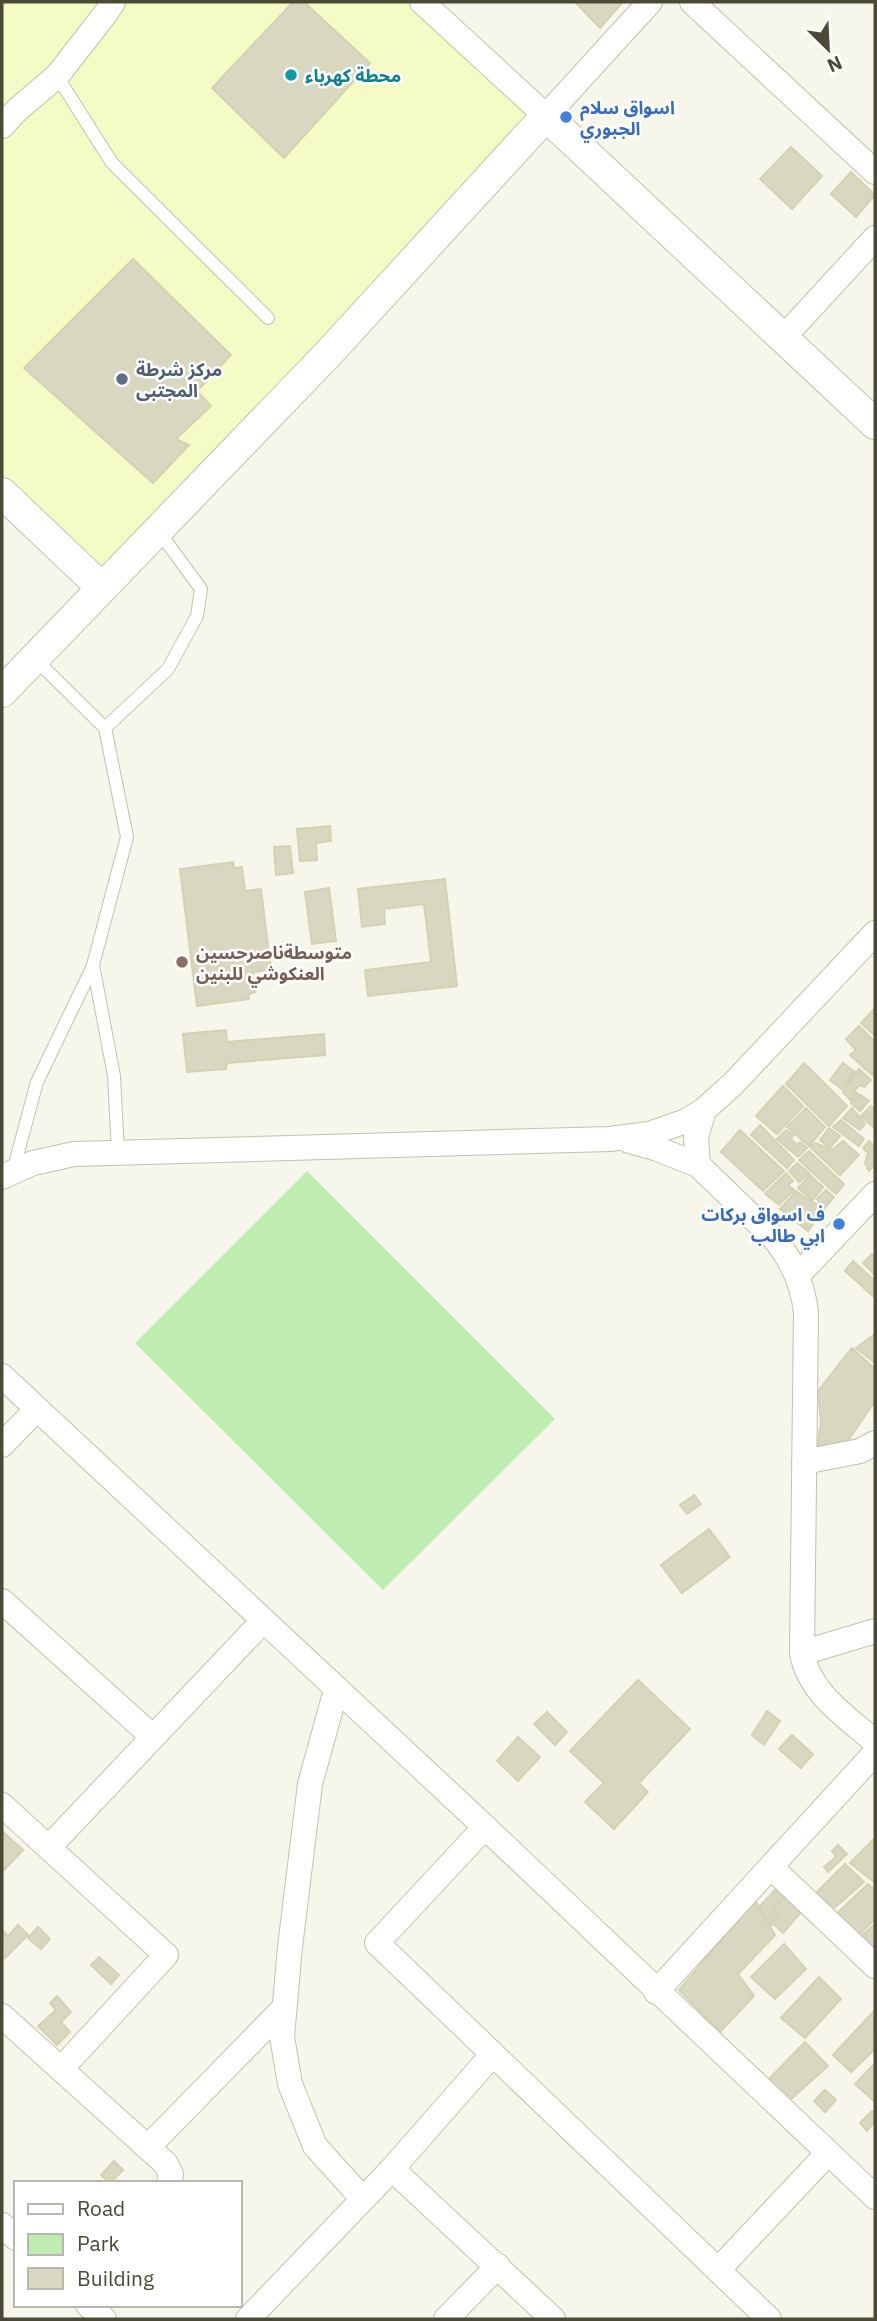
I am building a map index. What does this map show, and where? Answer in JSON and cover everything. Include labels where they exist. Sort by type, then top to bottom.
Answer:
[{"type":"street","points":[[2,126],[57,76],[113,2]]},
{"type":"street","points":[[422,2],[875,424]]},
{"type":"street","points":[[2,692],[336,345],[650,2]]},
{"type":"street","points":[[692,2],[875,173]]},
{"type":"street","points":[[783,338],[875,238]]},
{"type":"street","points":[[2,493],[101,587]]},
{"type":"street","points":[[7,1174],[53,1157],[118,1152],[610,1139],[640,1136],[668,1129],[704,1110],[733,1084],[875,933]]},
{"type":"street","points":[[698,1166],[696,1137],[704,1110]]},
{"type":"street","points":[[610,1139],[655,1148],[698,1166],[772,1236],[783,1248],[798,1275],[806,1313],[802,1654],[808,1676],[815,1686],[875,1742]]},
{"type":"street","points":[[798,1275],[875,1194]]},
{"type":"street","points":[[2,1376],[262,1622],[485,1827],[875,2197]]},
{"type":"street","points":[[2,1445],[36,1410]]},
{"type":"street","points":[[804,1462],[860,1451],[875,1443]]},
{"type":"street","points":[[2,1601],[153,1737]]},
{"type":"street","points":[[49,1847],[262,1622]]},
{"type":"street","points":[[802,1654],[875,1630]]},
{"type":"street","points":[[336,1690],[310,1784],[282,2037],[290,2084],[315,2146],[362,2198]]},
{"type":"street","points":[[656,1992],[875,1753]]},
{"type":"street","points":[[2,1805],[166,1955],[62,2068]]},
{"type":"street","points":[[485,1827],[377,1943],[769,2319]]},
{"type":"street","points":[[771,1867],[875,1965]]},
{"type":"street","points":[[148,2147],[284,2008]]},
{"type":"street","points":[[2,2016],[148,2147],[169,2169],[169,2181]]},
{"type":"street","points":[[248,2319],[392,2169],[492,2054]]},
{"type":"street","points":[[718,2270],[828,2153]]},
{"type":"street","points":[[392,2169],[553,2319]]},
{"type":"street","points":[[446,2319],[498,2266]]},
{"type":"lane","points":[[57,76],[112,163],[268,318]]},
{"type":"lane","points":[[105,728],[168,669],[197,615],[201,589],[157,529]]},
{"type":"lane","points":[[7,1174],[37,1082],[93,965],[128,837],[105,728],[34,658]]},
{"type":"lane","points":[[93,965],[114,1076],[118,1152]]},
{"type":"green space","points":[[307,1171],[555,1419],[383,1590],[135,1343]]},
{"type":"sand","points":[[2,2],[422,2],[546,116],[101,587],[2,493]]},
{"type":"building","name":"محطة كهرباء","points":[[293,2],[304,2],[370,63],[284,158],[212,88]]},
{"type":"building","points":[[575,2],[623,2],[600,28]]},
{"type":"building","points":[[791,147],[822,176],[792,209],[760,179]]},
{"type":"building","points":[[851,172],[875,195],[856,217],[831,194]]},
{"type":"building","name":"مركز شرطة المجتبى","points":[[133,259],[231,355],[197,391],[211,406],[176,439],[189,445],[153,483],[24,368]]},
{"type":"building","points":[[330,826],[331,841],[316,843],[317,860],[300,861],[297,829]]},
{"type":"building","points":[[290,846],[293,873],[276,875],[274,847]]},
{"type":"building","points":[[233,862],[234,868],[242,867],[245,891],[261,889],[271,970],[253,972],[255,992],[248,995],[249,999],[197,1006],[180,869]]},
{"type":"building","points":[[445,879],[457,986],[368,996],[365,970],[431,962],[424,904],[384,909],[385,924],[362,927],[358,889]]},
{"type":"building","points":[[329,888],[336,941],[312,944],[305,892]]},
{"type":"building","points":[[875,1008],[875,1036],[861,1023]]},
{"type":"building","points":[[859,1026],[875,1042],[875,1072],[872,1075],[850,1055],[856,1050],[846,1039]]},
{"type":"building","points":[[226,1030],[227,1042],[324,1034],[325,1055],[227,1063],[226,1069],[187,1072],[183,1034]]},
{"type":"building","points":[[804,1063],[847,1106],[829,1126],[786,1084]]},
{"type":"building","points":[[843,1063],[855,1072],[842,1089],[830,1080]]},
{"type":"building","points":[[859,1069],[871,1080],[854,1091],[859,1095],[851,1101],[843,1092]]},
{"type":"building","points":[[783,1086],[803,1106],[777,1134],[756,1116]]},
{"type":"building","points":[[861,1095],[869,1101],[860,1111],[851,1103]]},
{"type":"building","points":[[871,1106],[875,1109],[873,1127],[861,1116]]},
{"type":"building","points":[[806,1108],[825,1127],[809,1146],[787,1127]]},
{"type":"building","points":[[852,1108],[865,1124],[860,1130],[843,1118]]},
{"type":"building","points":[[841,1120],[864,1139],[859,1146],[833,1127]]},
{"type":"building","points":[[760,1125],[794,1160],[787,1168],[751,1135]]},
{"type":"building","points":[[829,1128],[840,1136],[830,1148],[820,1140]]},
{"type":"building","points":[[740,1130],[784,1171],[763,1191],[721,1152]]},
{"type":"building","points":[[786,1130],[793,1135],[791,1139],[797,1145],[800,1142],[807,1148],[798,1157],[777,1139]]},
{"type":"building","points":[[843,1141],[859,1155],[840,1175],[809,1146],[816,1143],[832,1150]]},
{"type":"building","points":[[869,1141],[875,1148],[875,1165],[869,1171],[865,1163],[868,1153],[863,1148]]},
{"type":"building","points":[[809,1151],[844,1184],[836,1194],[799,1160]]},
{"type":"building","points":[[797,1163],[809,1173],[799,1182],[789,1171]]},
{"type":"building","points":[[786,1173],[793,1181],[788,1185],[794,1190],[779,1205],[765,1194]]},
{"type":"building","points":[[810,1175],[823,1187],[813,1200],[798,1188]]},
{"type":"building","points":[[826,1190],[834,1197],[824,1209],[817,1199]]},
{"type":"building","points":[[796,1191],[824,1209],[808,1231],[780,1209]]},
{"type":"building","points":[[872,1254],[875,1257],[875,1275],[863,1263]]},
{"type":"building","points":[[853,1261],[875,1281],[875,1298],[845,1271]]},
{"type":"building","points":[[875,1334],[875,1363],[856,1348]]},
{"type":"building","points":[[852,1348],[875,1369],[875,1401],[847,1442],[817,1448],[821,1422],[818,1391]]},
{"type":"building","points":[[694,1495],[701,1504],[687,1514],[680,1505]]},
{"type":"building","points":[[709,1529],[730,1557],[682,1593],[661,1565]]},
{"type":"building","points":[[638,1680],[690,1729],[639,1783],[648,1792],[614,1829],[585,1802],[604,1783],[570,1751]]},
{"type":"building","points":[[767,1711],[780,1721],[764,1745],[752,1735]]},
{"type":"building","points":[[547,1712],[567,1732],[555,1745],[534,1724]]},
{"type":"building","points":[[792,1735],[813,1754],[801,1768],[779,1749]]},
{"type":"building","points":[[518,1737],[540,1757],[518,1781],[497,1761]]},
{"type":"building","points":[[2,1831],[23,1850],[2,1872]]},
{"type":"building","points":[[875,1838],[875,1883],[850,1863]]},
{"type":"building","points":[[838,1845],[847,1854],[828,1872],[824,1867],[836,1857],[832,1851]]},
{"type":"building","points":[[845,1864],[864,1882],[832,1910],[814,1895]]},
{"type":"building","points":[[868,1884],[875,1890],[875,1919],[855,1939],[833,1917]]},
{"type":"building","points":[[777,1888],[785,1897],[773,1907],[779,1915],[769,1924],[759,1907]]},
{"type":"building","points":[[785,1897],[801,1912],[783,1933],[775,1925],[769,1924],[779,1915],[773,1907]]},
{"type":"building","points":[[755,1900],[775,1935],[738,1974],[754,1996],[720,2032],[679,1990]]},
{"type":"building","points":[[875,1924],[875,1960],[856,1941]]},
{"type":"building","points":[[18,1925],[28,1935],[5,1958],[2,1955],[2,1930],[8,1936]]},
{"type":"building","points":[[38,1927],[50,1939],[41,1949],[28,1938]]},
{"type":"building","points":[[784,1944],[806,1969],[775,1999],[751,1977]]},
{"type":"building","points":[[99,1957],[119,1975],[111,1984],[91,1965]]},
{"type":"building","points":[[819,1977],[841,1999],[805,2038],[781,2018]]},
{"type":"building","points":[[57,1996],[71,2012],[61,2022],[70,2032],[57,2045],[38,2026],[56,2010],[50,2003]]},
{"type":"building","points":[[874,2011],[875,2049],[851,2072],[833,2055]]},
{"type":"building","points":[[805,2042],[828,2066],[788,2102],[766,2082]]},
{"type":"building","points":[[875,2063],[875,2102],[855,2084]]},
{"type":"building","points":[[825,2090],[836,2100],[825,2112],[814,2101]]},
{"type":"building","points":[[872,2111],[875,2113],[875,2121],[867,2131],[860,2123]]},
{"type":"building","points":[[114,2161],[123,2170],[112,2181],[101,2175]]},
{"type":"place","name":"محطة كهرباء","points":[[291,75]]},
{"type":"place","name":"اسواق سلام الجبوري","points":[[566,117]]},
{"type":"place","name":"مركز شرطة المجتبى","points":[[122,379]]},
{"type":"place","name":"متوسطةناصرحسين العنكوشي للبنين","points":[[182,962]]},
{"type":"place","name":"ف اسواق بركات ابي طالب","points":[[839,1224]]}]
